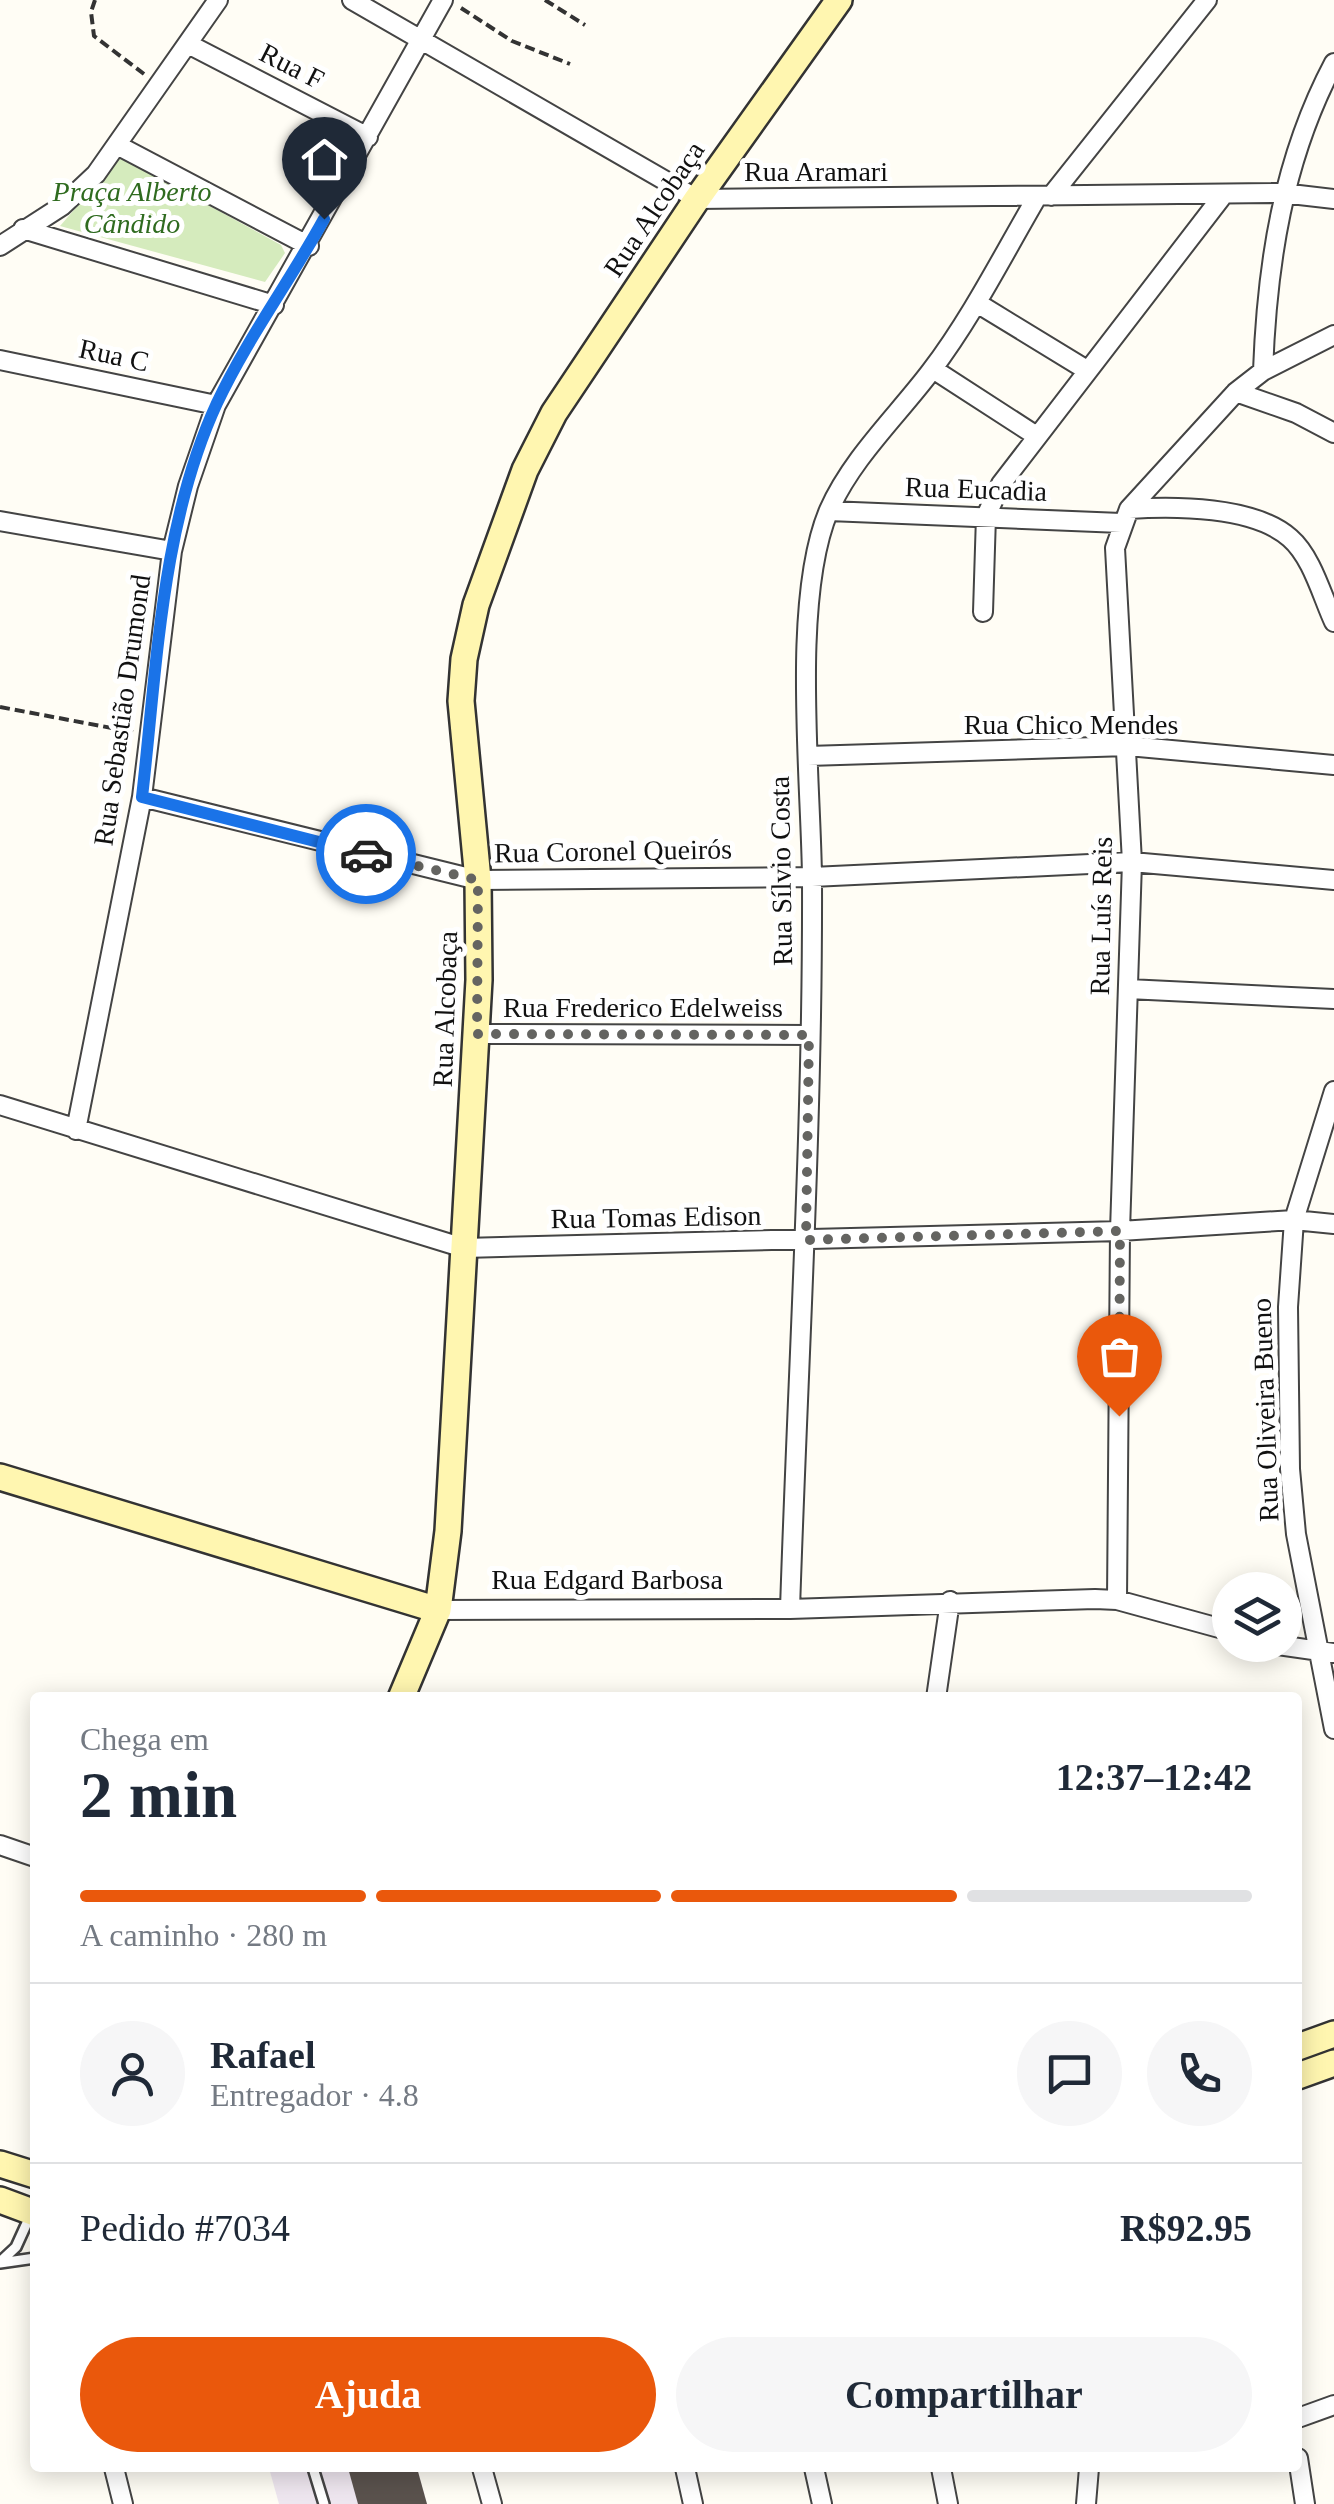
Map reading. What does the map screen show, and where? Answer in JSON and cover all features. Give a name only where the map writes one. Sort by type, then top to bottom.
[{"type":"main road","name":"Rua Alcobaça","points":[[404,1692],[438,1610],[448,1531],[477,1034],[478,880],[461,700],[464,660],[488,567],[525,470],[554,413],[696,199],[839,0]]},
{"type":"main road","name":"Rua Edgard Barbosa","points":[[0,1476],[438,1610]]},
{"type":"main road","points":[[1302,2046],[1334,2034]]},
{"type":"main road","points":[[1302,2075],[1334,2063]]},
{"type":"main road","points":[[0,2164],[30,2173]]},
{"type":"main road","points":[[0,2200],[30,2211]]},
{"type":"street","points":[[0,246],[78,191],[118,145],[218,0]]},
{"type":"street","points":[[352,0],[696,199]]},
{"type":"street","name":"Rua Sebastião Drumond","points":[[76,1130],[142,797],[172,551],[216,405],[446,0]]},
{"type":"street","name":"Rua Sílvio Costa","points":[[790,1609],[806,1240],[812,594],[829,512],[852,470],[933,368],[1044,196],[1207,0]]},
{"type":"street","name":"Rua F","points":[[190,45],[368,137]]},
{"type":"street","points":[[1264,370],[1282,193],[1300,136],[1333,66]]},
{"type":"street","points":[[118,145],[308,246]]},
{"type":"street","name":"Rua Aramari","points":[[696,199],[1282,193],[1334,199]]},
{"type":"street","points":[[984,612],[986,516],[1001,484],[1085,369],[1224,194]]},
{"type":"street","points":[[23,229],[274,304]]},
{"type":"street","points":[[976,303],[1085,369]]},
{"type":"street","points":[[1125,516],[1236,392],[1264,370],[1334,335]]},
{"type":"street","name":"Rua C","points":[[0,360],[216,405]]},
{"type":"street","points":[[933,368],[1035,436]]},
{"type":"street","points":[[1236,392],[1296,413],[1334,434]]},
{"type":"street","name":"Rua Eucadia","points":[[829,512],[1125,516],[1193,508],[1269,526],[1290,537],[1332,609]]},
{"type":"street","name":"Rua Luís Reis","points":[[1118,1600],[1120,1231],[1132,862],[1128,746],[1115,584],[1125,516]]},
{"type":"street","points":[[0,521],[172,551]]},
{"type":"street","name":"Rua Chico Mendes","points":[[808,756],[1128,746],[1334,766]]},
{"type":"street","name":"Rua Coronel Queirós","points":[[142,797],[478,880],[812,877],[1132,862],[1334,880]]},
{"type":"street","points":[[1128,988],[1334,999]]},
{"type":"street","name":"Rua Frederico Edelweiss","points":[[477,1034],[809,1035]]},
{"type":"street","name":"Rua Oliveira Bueno","points":[[1334,1091],[1294,1220],[1288,1306],[1290,1470],[1304,1586],[1326,1653],[1334,1729]]},
{"type":"street","name":"Rua Tomas Edison","points":[[0,1105],[464,1248],[1120,1231],[1294,1220],[1334,1224]]},
{"type":"street","name":"Rua Edgard Barbosa","points":[[438,1610],[790,1609],[950,1601],[1118,1600],[1212,1626]]},
{"type":"street","points":[[937,1692],[950,1601]]},
{"type":"street","points":[[0,1845],[30,1855]]},
{"type":"street","points":[[1302,2417],[1334,2405]]},
{"type":"street","points":[[115,2472],[122,2504]]},
{"type":"street","points":[[483,2472],[492,2504]]},
{"type":"street","points":[[686,2472],[694,2504]]},
{"type":"street","points":[[815,2472],[822,2504]]},
{"type":"street","points":[[942,2472],[948,2504]]},
{"type":"street","points":[[1086,2504],[1089,2472]]},
{"type":"street","points":[[1300,2472],[1305,2504]]},
{"type":"lane","points":[[0,2262],[16,2247],[30,2220]]},
{"type":"lane","points":[[0,2262],[30,2259]]},
{"type":"lane","points":[[314,2472],[324,2504]]},
{"type":"path","points":[[96,0],[91,12],[94,36],[157,87]]},
{"type":"path","points":[[446,0],[512,41],[570,64]]},
{"type":"path","points":[[545,0],[585,26]]},
{"type":"path","points":[[0,707],[149,735]]},
{"type":"shaded area","points":[[270,2472],[418,2472],[427,2504],[279,2504]]},
{"type":"green space","name":"Praça Alberto Cândido","points":[[120,157],[281,245],[285,253],[265,282],[60,226]]},
{"type":"building","points":[[349,2472],[418,2472],[427,2504],[358,2504]]},
{"type":"way so far","points":[[366,854],[478,880],[477,1034],[809,1035],[806,1240],[1120,1231],[1119,1416]]},
{"type":"route","points":[[324,219],[216,405],[188,486],[172,551],[142,797],[366,854]]}]
